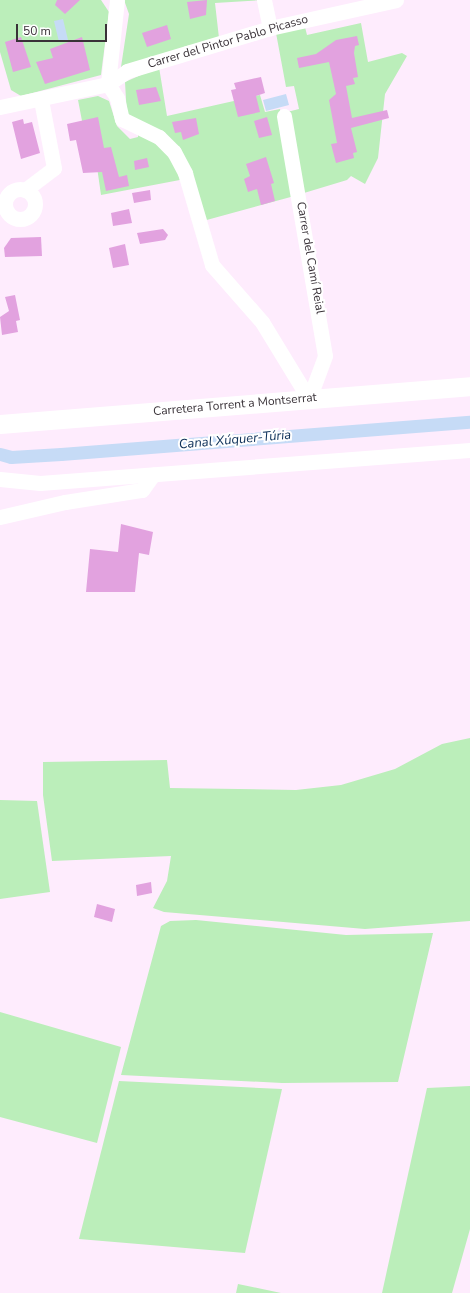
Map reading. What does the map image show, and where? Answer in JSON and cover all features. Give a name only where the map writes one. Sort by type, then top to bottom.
[{"type":"main road","name":"Carretera Torrent a Montserrat","points":[[0,424],[470,386]]},
{"type":"street","points":[[118,0],[108,84],[117,98],[122,119],[159,137],[174,152],[185,174],[214,268],[262,322],[309,399]]},
{"type":"street","points":[[264,0],[270,28]]},
{"type":"street","name":"Carrer del Pintor Pablo Picasso","points":[[1,102],[41,100],[108,84],[127,71],[270,28],[396,0]]},
{"type":"street","points":[[25,190],[54,168],[41,100]]},
{"type":"street","name":"Carrer del Camí Reial","points":[[284,116],[325,356],[309,399]]},
{"type":"street","points":[[0,479],[40,483],[470,450]]},
{"type":"street","points":[[0,517],[65,502],[142,490],[153,475]]},
{"type":"green space","points":[[0,0],[101,0],[109,12],[101,75],[21,96],[11,90],[0,52]]},
{"type":"green space","points":[[124,0],[262,0],[215,3],[219,38],[121,67],[129,14]]},
{"type":"green space","points":[[361,23],[368,62],[402,53],[407,56],[385,94],[378,158],[365,184],[351,176],[347,180],[304,193],[287,112],[299,109],[294,86],[286,87],[276,33],[305,27],[307,35]]},
{"type":"green space","points":[[159,67],[167,116],[260,95],[265,112],[280,109],[298,195],[203,221],[192,177],[127,117],[125,82]]},
{"type":"green space","points":[[98,96],[109,101],[117,126],[130,139],[138,137],[138,133],[162,142],[185,179],[101,195],[94,146],[87,147],[78,100]]},
{"type":"green space","points":[[470,738],[470,921],[365,929],[164,912],[153,908],[167,881],[171,856],[52,861],[43,795],[43,762],[167,760],[170,788],[296,790],[341,785],[395,769],[442,744]]},
{"type":"green space","points":[[0,800],[37,801],[50,892],[0,899]]},
{"type":"green space","points":[[196,920],[346,935],[433,933],[398,1082],[282,1083],[121,1075],[161,926],[170,921]]},
{"type":"green space","points":[[0,1012],[121,1047],[97,1143],[0,1117]]},
{"type":"green space","points":[[119,1081],[282,1089],[245,1253],[79,1239]]},
{"type":"green space","points":[[470,1086],[470,1229],[452,1293],[382,1293],[427,1088]]},
{"type":"green space","points":[[238,1284],[281,1293],[236,1293]]},
{"type":"water","points":[[63,19],[68,40],[59,42],[54,21]]},
{"type":"water","points":[[286,94],[289,105],[266,111],[263,100]]},
{"type":"building","points":[[57,0],[80,0],[65,14],[55,5]]},
{"type":"building","points":[[207,0],[206,15],[190,19],[187,2]]},
{"type":"building","points":[[167,25],[171,39],[147,47],[142,33]]},
{"type":"building","points":[[357,36],[359,45],[355,46],[354,53],[358,77],[353,78],[355,84],[346,86],[352,118],[387,110],[389,118],[351,128],[357,152],[353,153],[354,158],[336,163],[331,144],[337,143],[329,100],[336,94],[329,62],[299,68],[297,58],[316,54],[336,40]]},
{"type":"building","points":[[21,37],[31,67],[13,72],[5,42]]},
{"type":"building","points":[[82,37],[90,70],[45,84],[36,62],[53,58],[50,49]]},
{"type":"building","points":[[261,77],[265,93],[256,96],[260,112],[238,117],[231,90],[236,89],[234,83]]},
{"type":"building","points":[[156,87],[161,101],[139,105],[136,90]]},
{"type":"building","points":[[98,117],[104,148],[111,147],[119,177],[127,175],[129,186],[106,191],[102,172],[83,173],[76,140],[70,141],[67,124]]},
{"type":"building","points":[[267,117],[272,135],[259,138],[254,121]]},
{"type":"building","points":[[196,118],[199,134],[183,140],[181,132],[175,133],[172,122]]},
{"type":"building","points":[[23,119],[24,124],[32,122],[40,153],[21,159],[12,122]]},
{"type":"building","points":[[266,157],[274,183],[271,184],[275,201],[261,205],[257,189],[248,192],[244,179],[250,176],[246,164]]},
{"type":"building","points":[[147,158],[149,167],[135,170],[134,161]]},
{"type":"building","points":[[150,190],[151,200],[134,203],[132,193]]},
{"type":"building","points":[[129,209],[132,223],[113,226],[111,213]]},
{"type":"building","points":[[163,229],[168,235],[165,240],[140,244],[137,233]]},
{"type":"building","points":[[41,237],[42,256],[5,257],[4,248],[11,238]]},
{"type":"building","points":[[125,244],[129,265],[113,268],[109,248]]},
{"type":"building","points":[[15,295],[20,320],[16,321],[18,332],[2,335],[0,317],[9,311],[5,297]]},
{"type":"building","points":[[121,524],[153,532],[149,555],[139,553],[135,592],[86,592],[90,549],[118,552]]},
{"type":"building","points":[[151,882],[152,893],[137,896],[136,885]]},
{"type":"building","points":[[97,904],[115,909],[112,922],[94,917]]},
{"type":"waterway","name":"Canal Xúquer-Túria","points":[[0,454],[11,457],[61,454],[470,422]]}]
